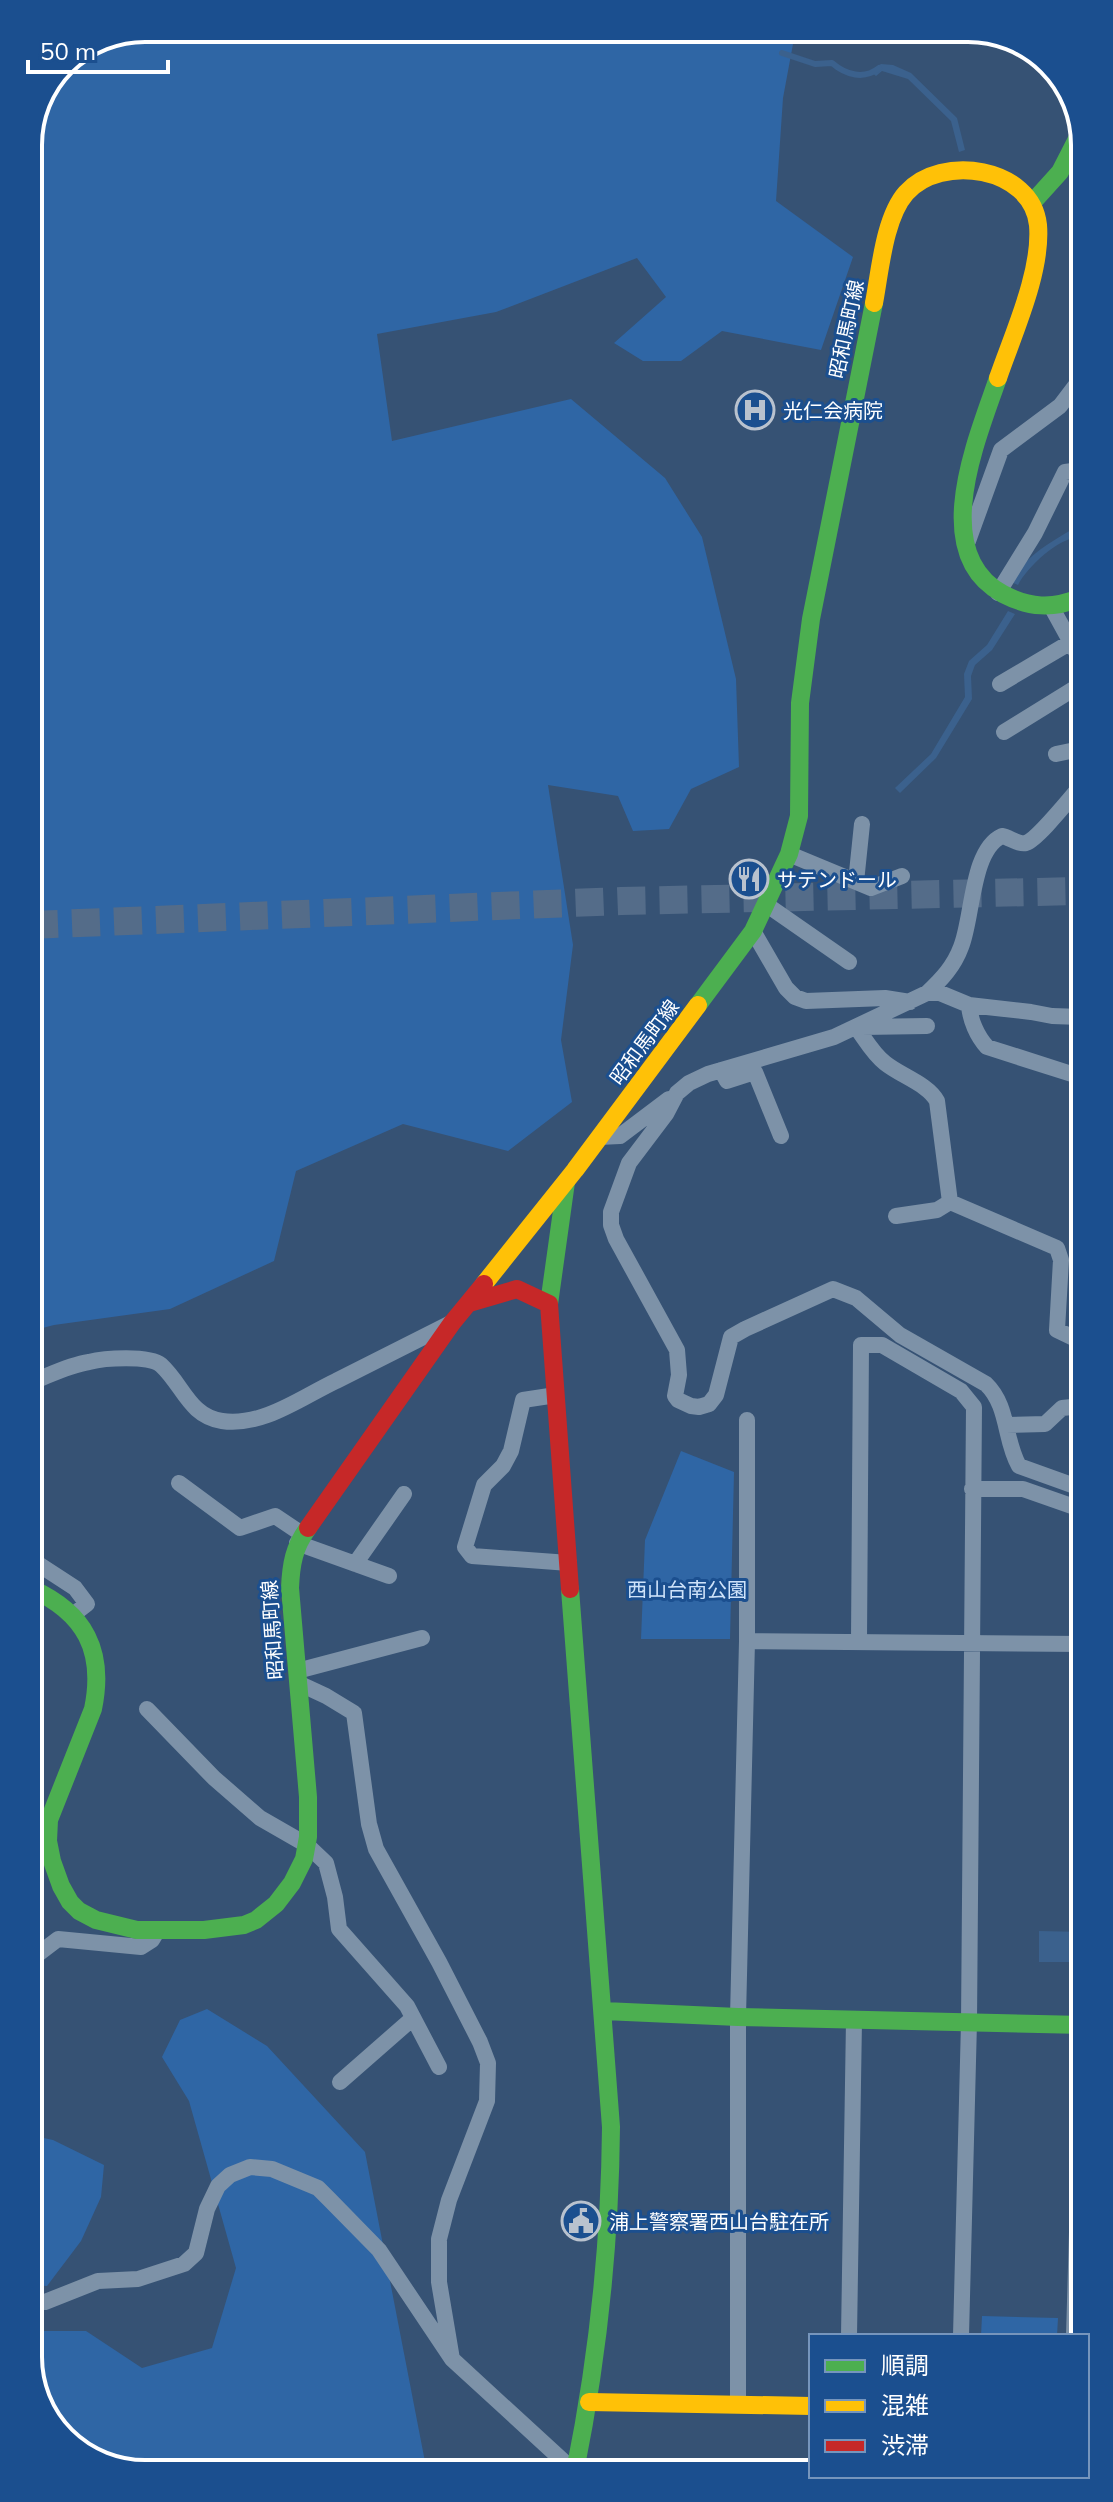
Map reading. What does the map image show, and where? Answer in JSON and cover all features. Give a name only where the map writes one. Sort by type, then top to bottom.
[{"type":"main road","points":[[1071,155],[1052,185],[1032,203],[1038,223],[1037,246],[1027,291],[968,468],[963,492],[966,547],[979,576],[998,593],[1034,606],[1052,608],[1071,601]]},
{"type":"main road","name":"昭和馬町線","points":[[74,1614],[94,1655],[98,1692],[50,1813],[47,1842],[65,1893],[78,1910],[98,1921],[121,1928],[229,1927],[260,1918],[272,1909],[295,1881],[307,1845],[308,1800],[290,1568],[300,1538],[452,1323],[567,1180],[753,931],[767,905],[789,854],[799,816],[800,703],[811,619],[888,232],[905,194],[932,174],[964,169],[996,177],[1017,189],[1032,203]]},
{"type":"main road","points":[[567,1180],[549,1304],[611,2127],[607,2254],[589,2402],[576,2460]]},
{"type":"main road","points":[[469,1303],[517,1289],[549,1304]]},
{"type":"main road","points":[[42,1594],[74,1614]]},
{"type":"main road","points":[[604,2011],[1071,2025]]},
{"type":"main road","points":[[589,2402],[809,2406]]},
{"type":"street","points":[[966,547],[1001,450],[1060,406],[1071,392]]},
{"type":"street","points":[[998,593],[1035,533],[1065,472],[1071,471]]},
{"type":"street","points":[[1000,684],[1071,642],[1052,608]]},
{"type":"street","points":[[1004,732],[1071,691]]},
{"type":"street","points":[[1056,754],[1071,751]]},
{"type":"street","points":[[599,1137],[620,1136],[689,1083],[721,1070],[834,1037],[927,993],[953,964],[963,944],[980,867],[991,843],[1002,836],[1027,843],[1071,797]]},
{"type":"street","points":[[856,882],[862,824]]},
{"type":"street","points":[[789,854],[871,888],[902,876]]},
{"type":"street","points":[[767,905],[849,962]]},
{"type":"street","points":[[753,931],[786,988],[795,997],[806,1001],[885,998],[910,1002]]},
{"type":"street","points":[[927,993],[940,993],[969,1005],[1071,1017]]},
{"type":"street","points":[[969,1005],[970,1015],[987,1047],[1071,1074]]},
{"type":"street","points":[[856,1027],[927,1026]]},
{"type":"street","points":[[856,1027],[881,1060],[902,1076],[927,1088],[937,1101],[950,1202]]},
{"type":"street","points":[[721,1070],[727,1081],[755,1072],[781,1136]]},
{"type":"street","points":[[677,1093],[666,1114],[629,1163],[611,1212],[611,1225],[677,1350],[679,1375],[675,1396],[678,1400],[699,1407],[709,1404],[716,1395],[731,1337],[833,1289],[856,1298],[900,1335],[986,1384],[996,1394],[1012,1454],[1019,1466],[1071,1485]]},
{"type":"street","points":[[896,1216],[937,1210],[950,1202]]},
{"type":"street","points":[[950,1202],[1057,1248],[1061,1260],[1057,1330],[1071,1337]]},
{"type":"street","points":[[42,1378],[90,1361],[147,1360],[160,1364],[202,1415],[235,1422],[270,1414],[301,1401],[452,1323]]},
{"type":"street","points":[[859,1641],[861,1345],[882,1345],[953,1386],[974,1407],[969,2022],[961,2334]]},
{"type":"street","points":[[556,1395],[523,1400],[511,1451],[503,1466],[484,1485],[465,1547],[472,1556],[569,1563]]},
{"type":"street","points":[[1006,1425],[1045,1424],[1062,1408],[1071,1407]]},
{"type":"street","points":[[738,2405],[738,2017],[747,1641],[747,1420]]},
{"type":"street","points":[[179,1483],[240,1528],[275,1516],[300,1538],[389,1576]]},
{"type":"street","points":[[972,1489],[1023,1489],[1071,1506]]},
{"type":"street","points":[[355,1564],[404,1494]]},
{"type":"street","points":[[42,1567],[75,1588],[87,1604],[74,1614]]},
{"type":"street","points":[[297,1677],[422,1638]]},
{"type":"street","points":[[747,1641],[1071,1644]]},
{"type":"street","points":[[297,1677],[354,1713],[369,1824],[376,1849],[453,1988],[488,2063],[487,2101],[449,2200],[439,2239],[439,2282],[452,2359]]},
{"type":"street","points":[[147,1709],[214,1778],[260,1818],[307,1845],[326,1863],[339,1929],[407,2006],[439,2067]]},
{"type":"street","points":[[42,1951],[58,1939],[141,1947],[152,1940],[158,1930]]},
{"type":"street","points":[[340,2082],[413,2018]]},
{"type":"street","points":[[849,2334],[854,2020]]},
{"type":"street","points":[[42,2302],[98,2281],[138,2279],[184,2264],[196,2253],[207,2209],[218,2186],[230,2175],[250,2167],[272,2169],[318,2188],[379,2250],[452,2359],[562,2460]]},
{"type":"green space","points":[[794,42],[783,98],[776,201],[853,257],[821,350],[722,331],[681,361],[643,361],[614,343],[666,297],[637,258],[496,312],[377,334],[392,441],[571,399],[665,478],[702,537],[736,679],[739,767],[691,789],[669,829],[633,831],[618,796],[548,785],[573,945],[561,1040],[572,1102],[508,1151],[403,1124],[296,1171],[274,1261],[170,1309],[42,1328],[42,138],[53,99],[63,82],[93,56],[131,43]]},
{"type":"green space","name":"西山台南公園","points":[[681,1451],[734,1472],[730,1639],[641,1639],[645,1540]]},
{"type":"green space","points":[[207,2009],[267,2046],[365,2152],[425,2460],[138,2460],[112,2455],[82,2439],[63,2420],[53,2403],[44,2377],[42,2331],[86,2331],[142,2368],[212,2348],[236,2268],[189,2101],[162,2057],[180,2020]]},
{"type":"green space","points":[[42,2138],[104,2165],[101,2197],[81,2241],[47,2286],[42,2286]]},
{"type":"green space","points":[[982,2316],[1058,2318],[1057,2334],[981,2334]]},
{"type":"shaded area","points":[[881,64],[893,65],[911,73],[957,118],[965,150],[959,152],[951,121],[908,79],[882,71],[876,76],[870,71]]},
{"type":"shaded area","points":[[1071,530],[1071,538],[1044,554],[1018,585],[1011,582],[1030,558]]},
{"type":"shaded area","points":[[1008,611],[1015,614],[992,650],[975,665],[971,676],[972,699],[936,758],[900,793],[895,788],[931,754],[965,697],[964,674],[969,661],[987,645]]},
{"type":"shaded area","points":[[1039,1931],[1071,1932],[1071,1962],[1039,1962]]},
{"type":"waterway","points":[[782,53],[815,64],[832,63],[843,71],[861,75],[879,68]]},
{"type":"tunnel","points":[[42,925],[621,901],[1071,891]]},
{"type":"traffic: fast","points":[[1032,203],[1060,172],[1071,151]]},
{"type":"traffic: fast","points":[[698,1005],[753,931],[789,854],[799,816],[800,703],[811,619],[874,303]]},
{"type":"traffic: fast","points":[[998,378],[964,493],[963,523],[967,551],[980,575],[1013,599],[1041,605],[1071,601]]},
{"type":"traffic: fast","points":[[549,1304],[566,1182]]},
{"type":"traffic: fast","points":[[42,1595],[78,1622],[87,1636],[96,1669],[93,1709],[49,1820],[48,1841],[52,1861],[70,1902],[96,1920],[137,1930],[204,1930],[244,1925],[256,1920],[276,1904],[292,1883],[304,1859],[308,1837],[308,1797],[290,1588],[294,1556],[308,1528]]},
{"type":"traffic: fast","points":[[570,1589],[611,2127],[601,2300],[577,2460]]},
{"type":"traffic: fast","points":[[604,2011],[1071,2025]]},
{"type":"traffic: slow","points":[[874,303],[888,231],[906,193],[921,181],[941,173],[962,170],[983,172],[1003,179],[1020,190],[1032,205],[1038,225],[1038,243],[1025,303],[998,378]]},
{"type":"traffic: slow","points":[[484,1284],[575,1170],[698,1005]]},
{"type":"traffic: slow","points":[[589,2402],[809,2406]]},
{"type":"traffic: jam","points":[[308,1528],[452,1323],[484,1284]]},
{"type":"traffic: jam","points":[[469,1303],[517,1289],[549,1304],[570,1589]]},
{"type":"place","name":"光仁会病院","points":[[755,410]]},
{"type":"place","name":"サテンドール","points":[[749,879]]},
{"type":"place","name":"浦上警察署西山台駐在所","points":[[581,2221]]}]
